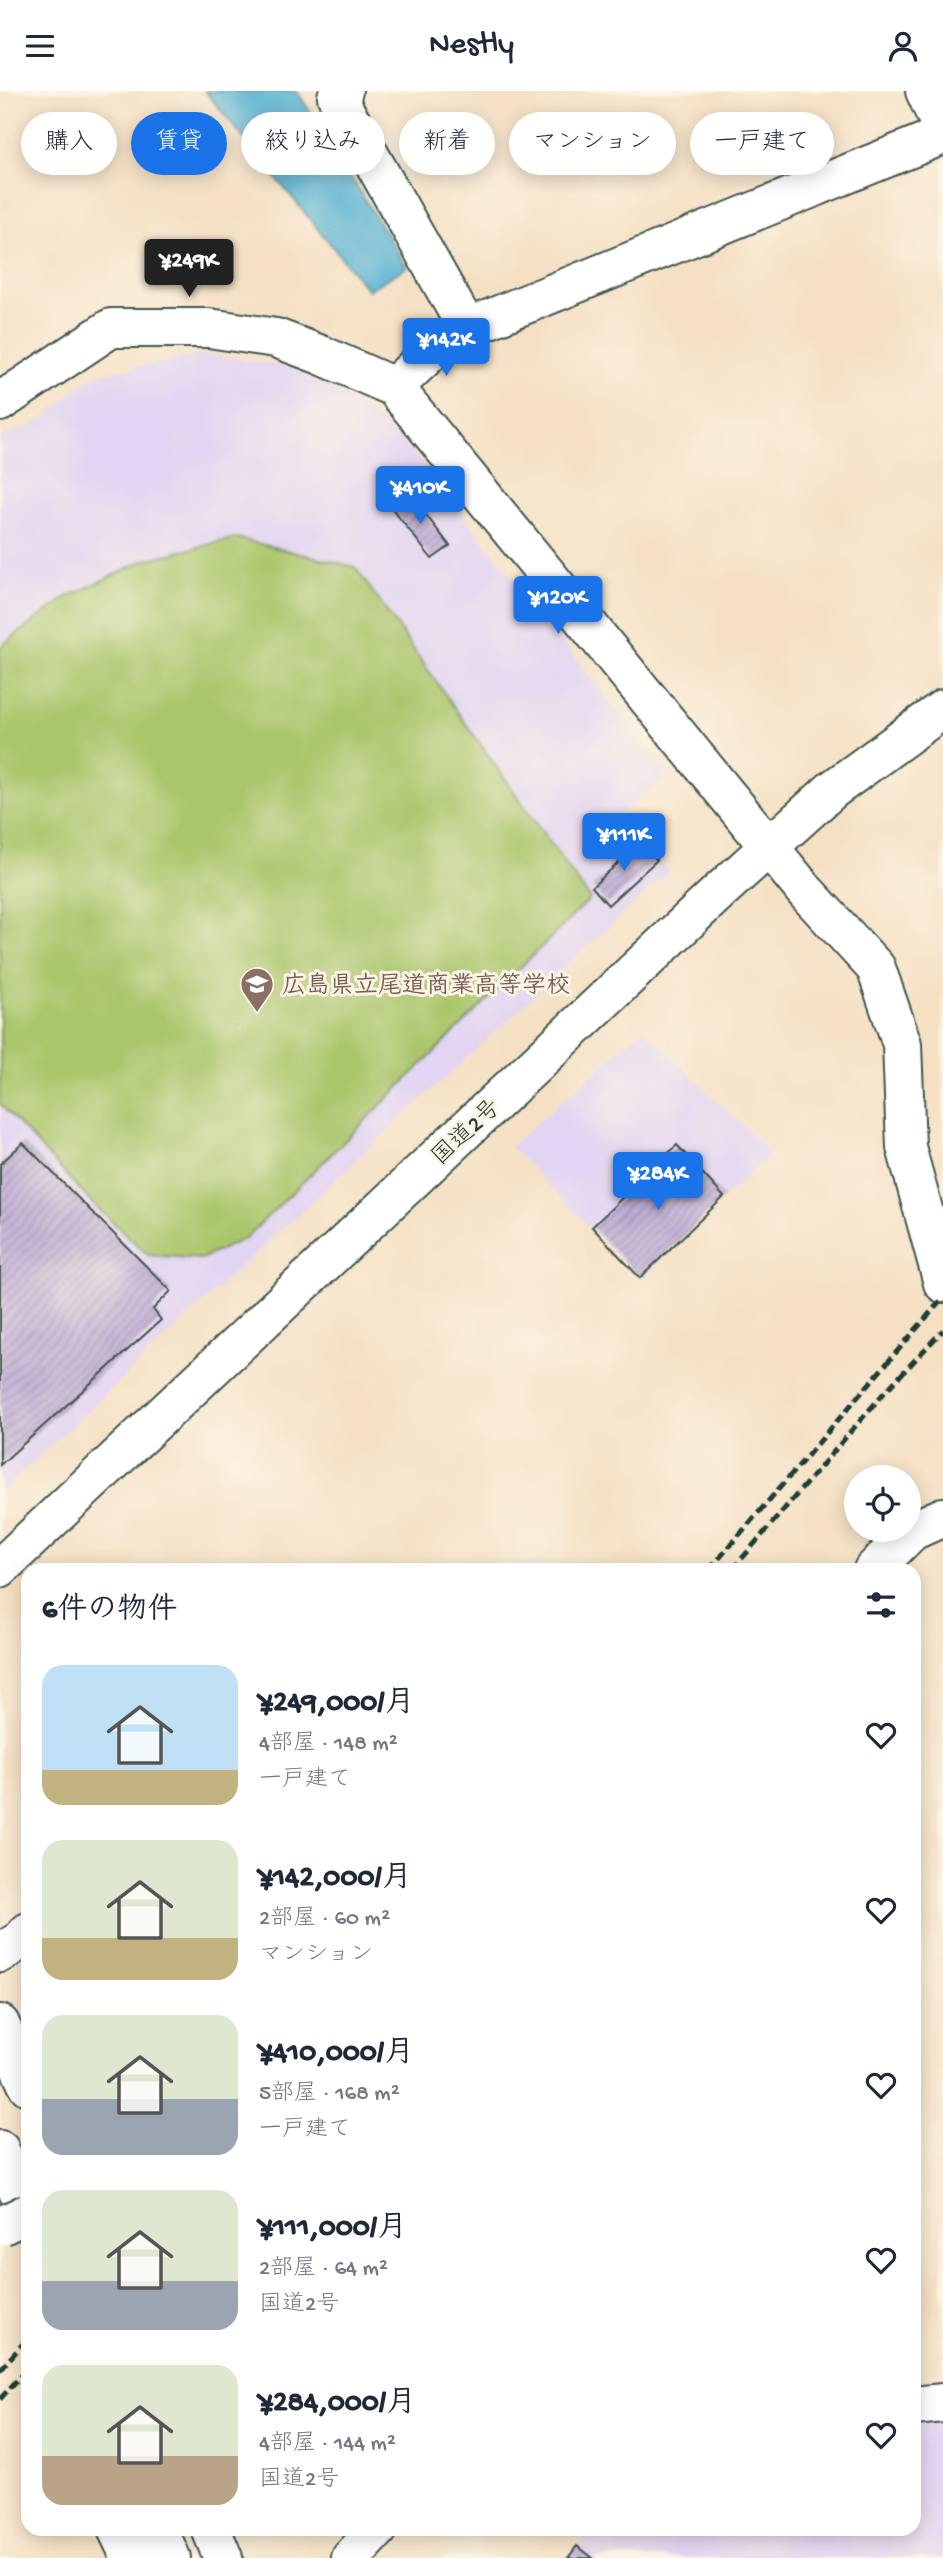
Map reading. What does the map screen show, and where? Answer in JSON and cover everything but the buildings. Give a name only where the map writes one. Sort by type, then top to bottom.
[{"type":"main road","points":[[344,91],[337,97],[467,328]]},
{"type":"main road","points":[[925,91],[943,130]]},
{"type":"main road","points":[[394,387],[437,346],[467,328],[943,135]]},
{"type":"main road","points":[[0,402],[111,328],[209,328],[276,338],[394,387],[805,891],[876,968],[902,1044],[906,1147],[943,1283]]},
{"type":"main road","name":"国道2号","points":[[0,1569],[769,846],[832,790],[943,709]]},
{"type":"main road","points":[[880,1563],[912,1531],[943,1517]]},
{"type":"main road","points":[[0,1953],[21,1937]]},
{"type":"main road","points":[[0,2024],[21,2070]]},
{"type":"main road","points":[[0,2150],[21,2197]]},
{"type":"main road","points":[[0,2225],[21,2216]]},
{"type":"main road","points":[[921,2405],[943,2403]]},
{"type":"main road","points":[[120,2536],[131,2558]]},
{"type":"main road","points":[[161,2536],[171,2558]]},
{"type":"main road","points":[[214,2536],[223,2558]]},
{"type":"main road","points":[[351,2558],[371,2536]]},
{"type":"shaded area","name":"広島県立尾道商業高等学校","points":[[206,354],[305,369],[371,414],[411,448],[668,776],[619,815],[670,871],[0,1493],[0,438],[38,423],[97,374]]},
{"type":"shaded area","points":[[643,1029],[771,1153],[640,1278],[510,1147]]},
{"type":"shaded area","points":[[943,2414],[943,2558],[568,2558],[586,2536],[921,2536],[921,2416]]},
{"type":"green space","name":"広島県立尾道商業高等学校","points":[[236,538],[355,567],[590,899],[246,1238],[201,1259],[148,1255],[92,1203],[0,1104],[0,647],[65,598],[145,560]]},
{"type":"water","points":[[205,91],[297,91],[310,112],[241,112],[241,135],[227,118],[227,112],[222,112]]},
{"type":"water","points":[[274,175],[350,175],[407,267],[368,290]]},
{"type":"railway","points":[[715,1563],[943,1298]]},
{"type":"railway","points":[[738,1563],[883,1394],[943,1330]]},
{"type":"railway","points":[[0,2370],[21,2346]]},
{"type":"railway","points":[[0,2399],[21,2376]]},
{"type":"place","name":"広島県立尾道商業高等学校","points":[[257,1014]]}]
